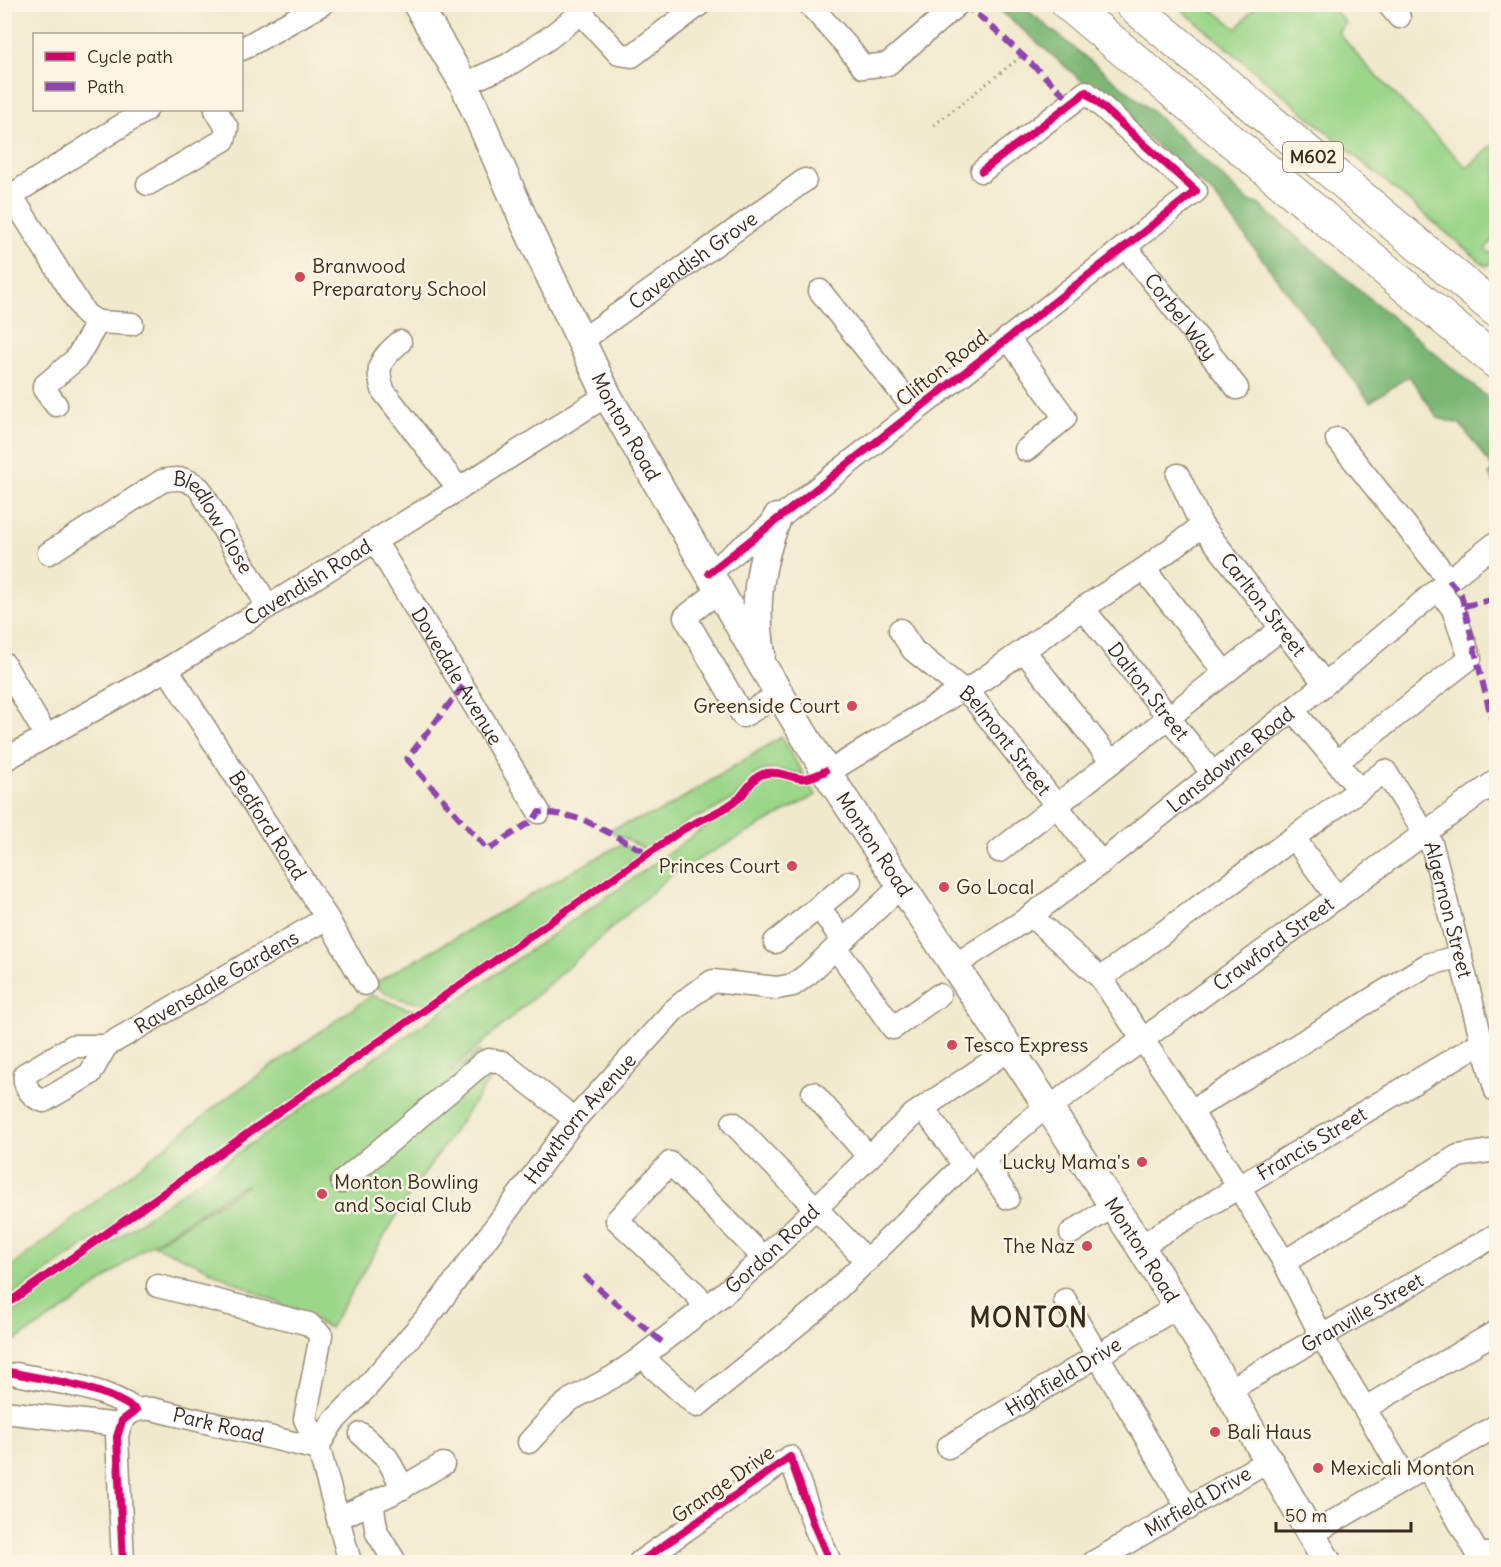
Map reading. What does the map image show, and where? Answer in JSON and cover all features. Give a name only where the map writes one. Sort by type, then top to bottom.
[{"type":"highway","name":"M602","points":[[1068,4],[1497,362]]},
{"type":"highway","name":"M602","points":[[1131,4],[1497,310]]},
{"type":"main road","name":"Monton Road","points":[[417,4],[464,84],[526,225],[607,395],[762,665],[826,773],[1140,1246],[1228,1390],[1327,1563]]},
{"type":"main road","points":[[762,665],[757,628],[758,591],[764,553],[777,518]]},
{"type":"street","points":[[243,48],[322,4]]},
{"type":"street","points":[[464,84],[508,65],[549,38],[578,9],[619,54],[632,56],[700,4]]},
{"type":"street","points":[[809,4],[863,67],[888,64],[958,4]]},
{"type":"street","name":"Clifton Road","points":[[780,694],[743,716],[685,617],[714,582],[777,518],[1196,191],[1086,92],[982,171]]},
{"type":"street","points":[[132,324],[98,322],[86,315],[8,198],[144,111]]},
{"type":"street","points":[[148,184],[224,140],[227,128],[217,111]]},
{"type":"street","name":"Cavendish Grove","points":[[581,341],[806,180]]},
{"type":"street","name":"Corbel Way","points":[[1125,246],[1237,388]]},
{"type":"street","points":[[820,291],[915,410]]},
{"type":"street","points":[[56,405],[44,386],[76,359],[98,322]]},
{"type":"street","points":[[1008,338],[1065,418],[1026,450]]},
{"type":"street","points":[[400,342],[384,356],[379,367],[379,380],[384,392],[459,489]]},
{"type":"street","name":"Cavendish Road","points":[[4,759],[167,669],[607,395]]},
{"type":"street","points":[[1337,439],[1444,585],[1470,658],[1337,762]]},
{"type":"street","name":"Carlton Street","points":[[1178,475],[1202,526],[1325,684]]},
{"type":"street","name":"Bledlow Close","points":[[49,553],[65,534],[162,481],[174,478],[186,479],[200,489],[268,607]]},
{"type":"street","points":[[826,773],[1023,651],[1083,608],[1144,569],[1202,526]]},
{"type":"street","name":"Dovedale Avenue","points":[[375,541],[527,806]]},
{"type":"street","name":"Lansdowne Road","points":[[955,965],[1031,916],[1101,863],[1497,543]]},
{"type":"street","points":[[1144,569],[1225,673]]},
{"type":"street","name":"Dalton Street","points":[[1083,608],[1213,774]]},
{"type":"street","points":[[999,850],[1282,628]]},
{"type":"street","name":"Belmont Street","points":[[900,630],[913,650],[974,699],[1101,863]]},
{"type":"street","points":[[1023,651],[1112,762]]},
{"type":"street","points":[[4,664],[46,736]]},
{"type":"street","name":"Bedford Road","points":[[167,669],[327,918],[365,984]]},
{"type":"street","points":[[1101,978],[1359,789],[1293,710]]},
{"type":"street","name":"Algernon Street","points":[[1359,789],[1385,771],[1434,853],[1482,1042],[1497,1091]]},
{"type":"street","name":"Crawford Street","points":[[1008,1198],[983,1160],[1049,1106],[1497,781]]},
{"type":"street","points":[[1294,838],[1337,898]]},
{"type":"street","points":[[776,942],[850,882]]},
{"type":"street","name":"Hawthorn Avenue","points":[[318,1446],[333,1422],[366,1388],[436,1307],[575,1119],[674,1010],[713,981],[757,987],[786,987],[800,980],[902,885]]},
{"type":"street","points":[[819,907],[893,1028],[939,995]]},
{"type":"street","points":[[1031,916],[1101,978],[1191,1111],[1284,1262],[1322,1337],[1406,1478]]},
{"type":"street","name":"Ravensdale Gardens","points":[[106,1046],[327,918]]},
{"type":"street","points":[[1191,1111],[1426,965],[1461,956]]},
{"type":"street","name":"Francis Street","points":[[1140,1246],[1482,1042]]},
{"type":"street","name":"Gordon Road","points":[[529,1442],[570,1400],[613,1377],[644,1356],[764,1258],[923,1108],[1010,1049]]},
{"type":"street","points":[[342,1182],[489,1060],[502,1062],[575,1119]]},
{"type":"street","points":[[813,1093],[869,1157]]},
{"type":"street","points":[[644,1356],[654,1368],[697,1406],[820,1306],[964,1165],[923,1108]]},
{"type":"street","points":[[733,1123],[867,1261]]},
{"type":"street","points":[[1284,1262],[1458,1156],[1497,1150]]},
{"type":"street","points":[[705,1308],[697,1295],[617,1220],[670,1163],[764,1258]]},
{"type":"street","points":[[1071,1233],[1113,1206]]},
{"type":"street","name":"Granville Street","points":[[1228,1390],[1497,1235]]},
{"type":"street","points":[[158,1286],[309,1324],[321,1335],[305,1419],[318,1446],[350,1563]]},
{"type":"street","points":[[1065,1300],[1188,1509]]},
{"type":"street","name":"Highfield Drive","points":[[948,1447],[1177,1307]]},
{"type":"street","points":[[1365,1407],[1497,1332]]},
{"type":"street","name":"Park Road","points":[[16,1374],[106,1394],[122,1401],[127,1417],[152,1409],[310,1447],[318,1446]]},
{"type":"street","points":[[4,1412],[127,1417],[117,1437],[123,1563]]},
{"type":"street","points":[[1312,1534],[1497,1426]]},
{"type":"street","points":[[361,1434],[387,1458],[403,1488]]},
{"type":"street","name":"Grange Drive","points":[[640,1563],[790,1457],[830,1563]]},
{"type":"street","name":"Mirfield Drive","points":[[1095,1563],[1269,1460]]},
{"type":"street","points":[[338,1518],[403,1488],[443,1464]]},
{"type":"street","points":[[1427,1467],[1478,1554],[1497,1554]]},
{"type":"street","points":[[372,1503],[377,1533],[394,1560]]},
{"type":"path","points":[[934,124],[1023,55]]},
{"type":"green space","points":[[994,5],[1021,5],[1151,110],[1248,201],[1258,204],[1496,405],[1496,484],[1489,475],[1494,469],[1460,424],[1438,418],[1409,376],[1370,402],[1214,195]]},
{"type":"green space","points":[[1176,5],[1207,5],[1237,29],[1256,5],[1330,5],[1346,23],[1338,32],[1366,65],[1467,168],[1496,142],[1496,237],[1485,249],[1493,255],[1494,262],[1486,266]]},
{"type":"green space","points":[[781,737],[804,775],[774,769],[761,771],[753,776],[734,799],[689,820],[649,851],[608,830],[662,811]]},
{"type":"green space","points":[[766,780],[809,784],[816,795],[672,874],[450,1072],[457,1071],[479,1051],[499,1067],[406,1200],[330,1328],[153,1245],[248,1185],[240,1187],[145,1248],[69,1307],[5,1347],[5,1318],[658,861],[741,800],[754,786]]},
{"type":"green space","points":[[621,844],[643,854],[428,1004],[399,999],[373,984]]},
{"type":"green space","points":[[372,995],[411,1010],[422,1010],[5,1301],[5,1271],[225,1099]]},
{"type":"marked path","points":[[963,4],[988,23],[1072,102]]},
{"type":"marked path","points":[[1449,580],[1461,594],[1496,737]]},
{"type":"marked path","points":[[1464,606],[1496,599]]},
{"type":"marked path","points":[[463,686],[407,759],[488,850],[533,820],[539,812],[584,820],[650,854]]},
{"type":"marked path","points":[[584,1276],[662,1342]]},
{"type":"cycle path","points":[[709,573],[1196,191],[1086,92],[982,171]]},
{"type":"cycle path","points":[[4,1306],[682,830],[733,803],[762,774],[775,773],[806,778],[825,771]]},
{"type":"cycle path","points":[[4,1371],[106,1394],[136,1410],[122,1421],[117,1437],[123,1562]]},
{"type":"cycle path","points":[[640,1562],[790,1457],[830,1562]]},
{"type":"place","name":"Branwood Preparatory School","points":[[300,277]]},
{"type":"place","name":"Greenside Court","points":[[852,706]]},
{"type":"place","name":"Princes Court","points":[[792,866]]},
{"type":"place","name":"Go Local","points":[[944,887]]},
{"type":"place","name":"Tesco Express","points":[[952,1045]]},
{"type":"place","name":"Lucky Mama's","points":[[1142,1162]]},
{"type":"place","name":"Monton Bowling and Social Club","points":[[322,1194]]},
{"type":"place","name":"The Naz","points":[[1087,1246]]},
{"type":"place","name":"Bali Haus","points":[[1215,1432]]},
{"type":"place","name":"Mexicali Monton","points":[[1318,1468]]},
{"type":"district","name":"MONTON","points":[[1029,1318]]}]
